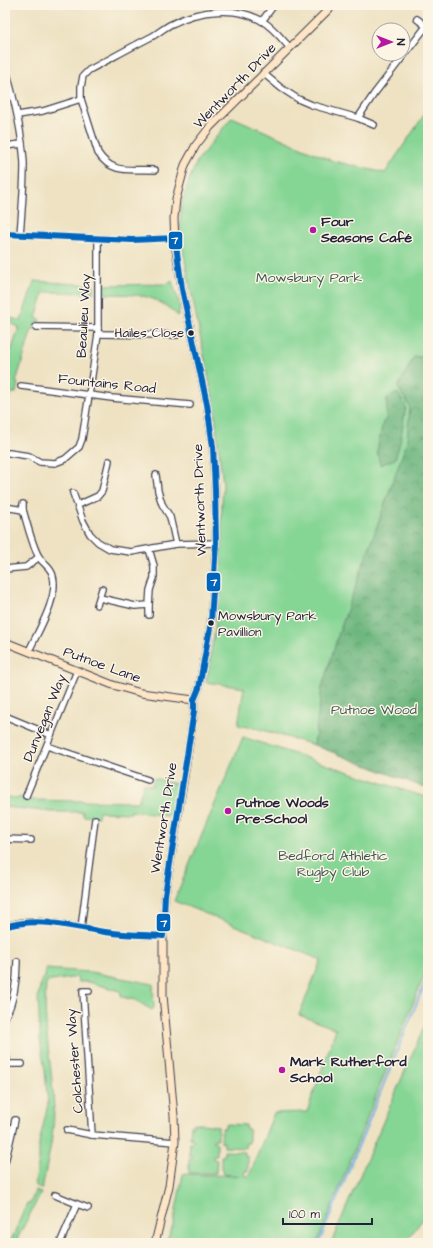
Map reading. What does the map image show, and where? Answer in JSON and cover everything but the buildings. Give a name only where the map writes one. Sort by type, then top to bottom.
[{"type":"street","points":[[262,21],[274,5]]},
{"type":"street","name":"Wentworth Drive","points":[[155,1243],[169,1186],[175,1142],[164,1018],[164,895],[184,777],[194,711],[194,700],[200,688],[211,622],[216,544],[216,489],[213,447],[207,404],[182,289],[175,238],[174,218],[176,199],[185,165],[196,145],[210,126],[333,5]]},
{"type":"street","points":[[156,170],[121,170],[112,167],[103,161],[98,153],[82,99],[81,87],[84,76],[89,70],[158,34],[173,23],[198,14],[223,12],[246,14],[262,21],[274,30],[290,48]]},
{"type":"street","points":[[358,118],[374,94],[427,25],[417,19]]},
{"type":"street","points":[[5,66],[18,116],[24,163],[20,234]]},
{"type":"street","points":[[263,73],[281,88],[298,99],[312,105],[358,118],[374,126]]},
{"type":"street","points":[[18,116],[43,111],[82,99]]},
{"type":"street","points":[[5,146],[22,144]]},
{"type":"street","points":[[5,234],[132,240],[175,238]]},
{"type":"street","name":"Beaulieu Way","points":[[9,453],[29,456],[40,462],[55,463],[65,459],[79,447],[82,439],[98,331],[98,238]]},
{"type":"street","points":[[36,327],[177,335]]},
{"type":"street","name":"Fountains Road","points":[[21,386],[112,398],[190,405]]},
{"type":"street","points":[[78,505],[98,496],[102,491],[109,461]]},
{"type":"street","points":[[156,475],[158,491],[162,504],[170,517],[176,544]]},
{"type":"street","points":[[73,493],[83,521],[90,534],[98,542],[110,549],[130,552],[176,544],[216,544]]},
{"type":"street","points":[[5,507],[23,507],[39,558],[47,565],[53,575],[55,585],[53,598],[29,651]]},
{"type":"street","points":[[149,549],[154,566],[154,578],[150,590],[149,615]]},
{"type":"street","points":[[5,569],[26,567],[39,558]]},
{"type":"street","points":[[97,605],[102,589]]},
{"type":"street","points":[[100,598],[135,606],[149,605]]},
{"type":"street","name":"Putnoe Lane","points":[[5,642],[113,685],[141,693],[194,700]]},
{"type":"street","name":"Dunvegan Way","points":[[26,796],[48,746],[51,734],[77,671]]},
{"type":"street","points":[[5,716],[51,734]]},
{"type":"street","points":[[48,746],[148,780]]},
{"type":"street","points":[[81,928],[95,819]]},
{"type":"street","points":[[5,839],[30,840]]},
{"type":"street","points":[[5,927],[26,921],[126,934],[163,936]]},
{"type":"street","points":[[5,1017],[8,1012],[16,975],[16,961]]},
{"type":"street","name":"Colchester Way","points":[[89,991],[83,991],[92,1135]]},
{"type":"street","points":[[5,1042],[7,1064],[22,1064]]},
{"type":"street","points":[[5,1162],[15,1120]]},
{"type":"street","name":"Colchester Way","points":[[67,1130],[92,1135],[175,1142]]},
{"type":"street","points":[[55,1194],[88,1208]]},
{"type":"street","points":[[60,1243],[77,1204]]},
{"type":"green space","name":"Mowsbury Park","points":[[428,109],[428,357],[414,357],[398,387],[410,407],[407,442],[338,636],[322,687],[314,745],[259,729],[238,725],[244,688],[206,682],[215,628],[223,484],[213,400],[180,236],[181,205],[197,161],[232,117],[333,161],[385,173]]},
{"type":"green space","points":[[34,281],[93,285],[93,293],[44,292],[36,318],[40,319],[39,322],[35,323],[35,329],[32,329],[16,382],[18,383],[16,393],[11,393],[5,411],[5,370],[19,327],[10,323],[12,318],[21,321]]},
{"type":"green space","points":[[172,281],[180,306],[178,316],[161,303],[144,296],[104,294],[104,285],[167,284]]},
{"type":"green space","name":"Putnoe Wood","points":[[414,357],[428,357],[428,789],[314,745],[322,687],[338,636],[407,442],[410,407],[398,387]]},
{"type":"green space","points":[[398,393],[406,407],[400,442],[395,459],[380,465],[377,451],[383,422],[386,419],[387,398]]},
{"type":"green space","name":"Bedford Athletic Rugby Club","points":[[243,737],[428,798],[428,966],[317,1243],[166,1243],[173,1225],[183,1174],[239,1176],[223,1174],[224,1170],[221,1170],[221,1156],[224,1156],[224,1151],[245,1152],[245,1157],[248,1157],[248,1171],[245,1171],[244,1176],[249,1176],[274,1113],[307,1112],[336,1029],[299,1015],[321,960],[174,901]]},
{"type":"green space","points":[[154,778],[179,785],[174,817],[131,811],[131,813],[99,812],[98,817],[83,816],[83,812],[53,812],[5,807],[5,796],[18,799],[19,797],[29,800],[138,802],[144,783],[152,786]]},
{"type":"green space","points":[[46,969],[90,972],[153,984],[154,1008],[152,1010],[135,1000],[122,997],[120,991],[88,982],[78,982],[77,977],[46,982],[45,1014],[53,1094],[54,1120],[52,1140],[42,1189],[38,1188],[35,1184],[39,1159],[39,1143],[48,1104],[40,1040],[38,996],[42,978],[45,977]]},
{"type":"green space","points":[[428,1017],[428,1212],[405,1243],[331,1243]]},
{"type":"green space","points":[[194,1123],[218,1126],[218,1139],[214,1139],[214,1142],[217,1143],[217,1156],[213,1156],[213,1159],[217,1160],[216,1173],[189,1173],[189,1159],[192,1159],[192,1156],[189,1155],[190,1142],[193,1142],[193,1139],[190,1138],[191,1125],[194,1125]]},
{"type":"green space","points":[[225,1124],[246,1125],[246,1129],[249,1129],[249,1143],[246,1143],[245,1148],[224,1147],[224,1142],[221,1142],[222,1128],[225,1128]]},
{"type":"green space","points":[[35,1191],[41,1193],[15,1243],[10,1243],[27,1203],[30,1204]]},
{"type":"waterway","points":[[319,1243],[428,975]]},
{"type":"transit line","name":"7","points":[[5,234],[132,240],[175,238],[182,289],[207,404],[213,447],[216,543],[211,622],[199,688],[194,700],[194,711],[165,895],[163,936],[112,933],[42,922],[30,922],[5,927]]},
{"type":"place","name":"Four Seasons Café","points":[[313,230]]},
{"type":"place","name":"Hailes Close","points":[[191,333]]},
{"type":"place","name":"Mowsbury Park Pavillion","points":[[211,623]]},
{"type":"place","name":"Putnoe Woods Pre-School","points":[[228,811]]},
{"type":"place","name":"Mark Rutherford School","points":[[282,1070]]}]
